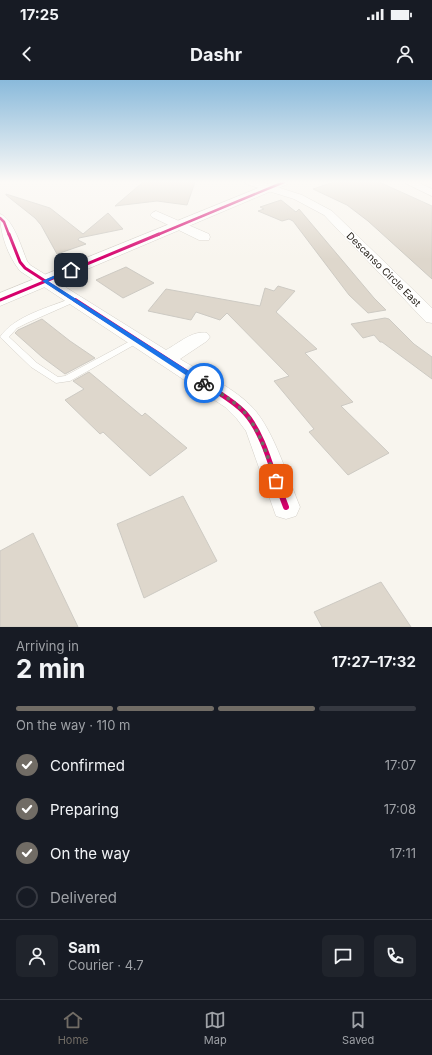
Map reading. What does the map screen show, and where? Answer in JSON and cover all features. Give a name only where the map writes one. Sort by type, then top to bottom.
[{"type":"street","points":[[0,300],[221,208]]},
{"type":"street","name":"Descanso Circle East","points":[[318,208],[328,213],[432,318]]},
{"type":"street","points":[[156,215],[204,237]]},
{"type":"street","points":[[0,218],[4,222],[20,262],[25,268],[233,402],[245,413],[256,428],[286,507]]},
{"type":"street","points":[[166,359],[201,336]]},
{"type":"lane","points":[[75,300],[14,326],[5,332],[4,337],[34,365],[56,380],[62,380],[137,341]]},
{"type":"building","points":[[22,208],[50,208],[83,234],[108,213],[123,229],[79,238],[78,240],[86,244],[57,254],[41,225]]},
{"type":"building","points":[[261,208],[290,208],[296,212],[299,209],[374,298],[386,310],[368,313],[349,295],[293,221],[289,219],[282,221],[258,211],[264,209]]},
{"type":"building","points":[[350,208],[432,208],[432,279],[368,221]]},
{"type":"building","points":[[126,267],[154,283],[123,298],[96,280]]},
{"type":"building","points":[[278,286],[295,291],[276,312],[317,349],[305,353],[353,402],[341,406],[389,453],[348,475],[309,432],[314,429],[274,381],[289,376],[227,313],[220,320],[196,312],[191,320],[148,311],[166,289],[260,306],[265,288],[274,291]]},
{"type":"building","points":[[385,318],[389,319],[414,344],[432,357],[432,379],[380,342],[374,335],[363,338],[351,324]]},
{"type":"building","points":[[42,319],[95,358],[65,374],[42,357],[15,333],[18,330]]},
{"type":"building","points":[[89,372],[142,416],[145,413],[187,448],[150,476],[103,432],[100,434],[65,400],[84,389],[73,381]]},
{"type":"building","points":[[183,496],[217,561],[144,598],[117,524]]},
{"type":"building","points":[[33,533],[78,627],[0,627],[0,551]]},
{"type":"building","points":[[381,582],[411,627],[322,627],[314,612]]},
{"type":"cycle path","points":[[0,300],[223,208]]},
{"type":"cycle path","points":[[0,218],[4,222],[20,262],[25,268],[233,402],[245,413],[256,428],[286,507]]},
{"type":"way so far","points":[[204,383],[233,402],[245,413],[256,428],[276,481]]},
{"type":"route","points":[[71,270],[44,281],[204,383]]}]
